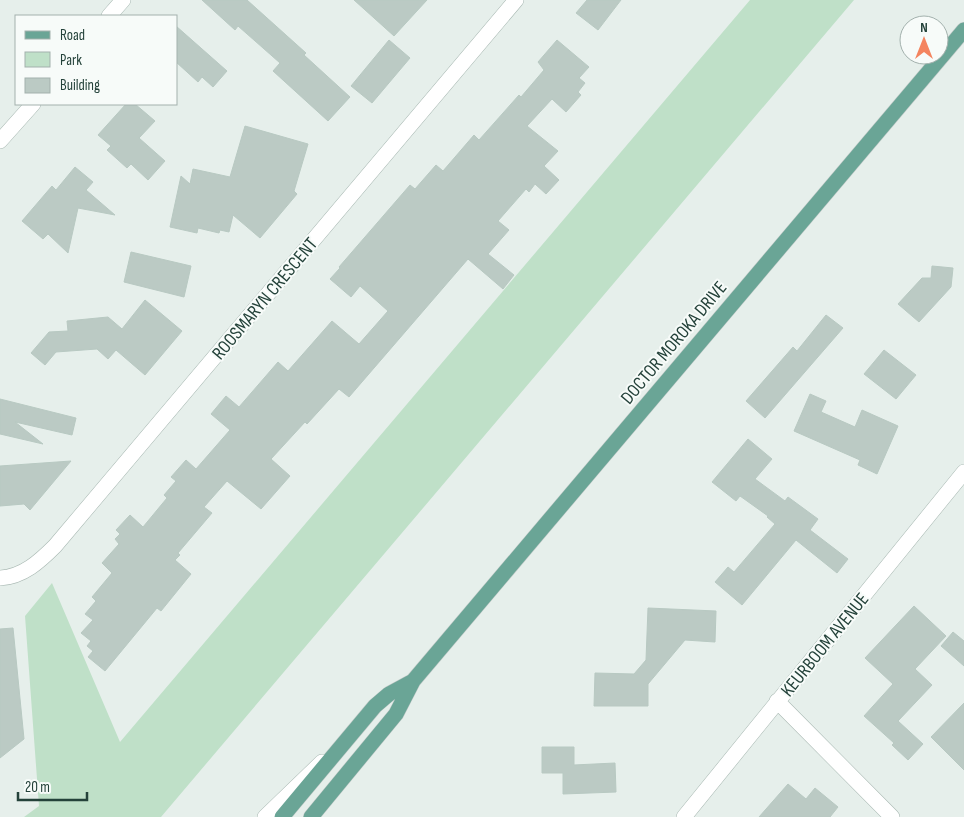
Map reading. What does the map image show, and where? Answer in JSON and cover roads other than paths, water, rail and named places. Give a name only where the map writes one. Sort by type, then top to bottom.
[{"type":"main road","name":"DOCTOR MOROKA DRIVE","points":[[311,817],[396,714],[413,681],[964,30]]},
{"type":"main road","name":"DOCTOR MOROKA DRIVE","points":[[282,817],[375,706],[389,694],[413,681]]},
{"type":"street","points":[[109,15],[123,0]]},
{"type":"street","name":"ROOSMARYN CRESCENT","points":[[0,578],[7,578],[35,565],[55,546],[516,0]]},
{"type":"street","points":[[0,141],[31,105]]},
{"type":"street","name":"KEURBOOM AVENUE","points":[[684,817],[964,472]]},
{"type":"street","points":[[777,701],[892,817]]},
{"type":"street","points":[[265,817],[314,768],[340,748]]}]
